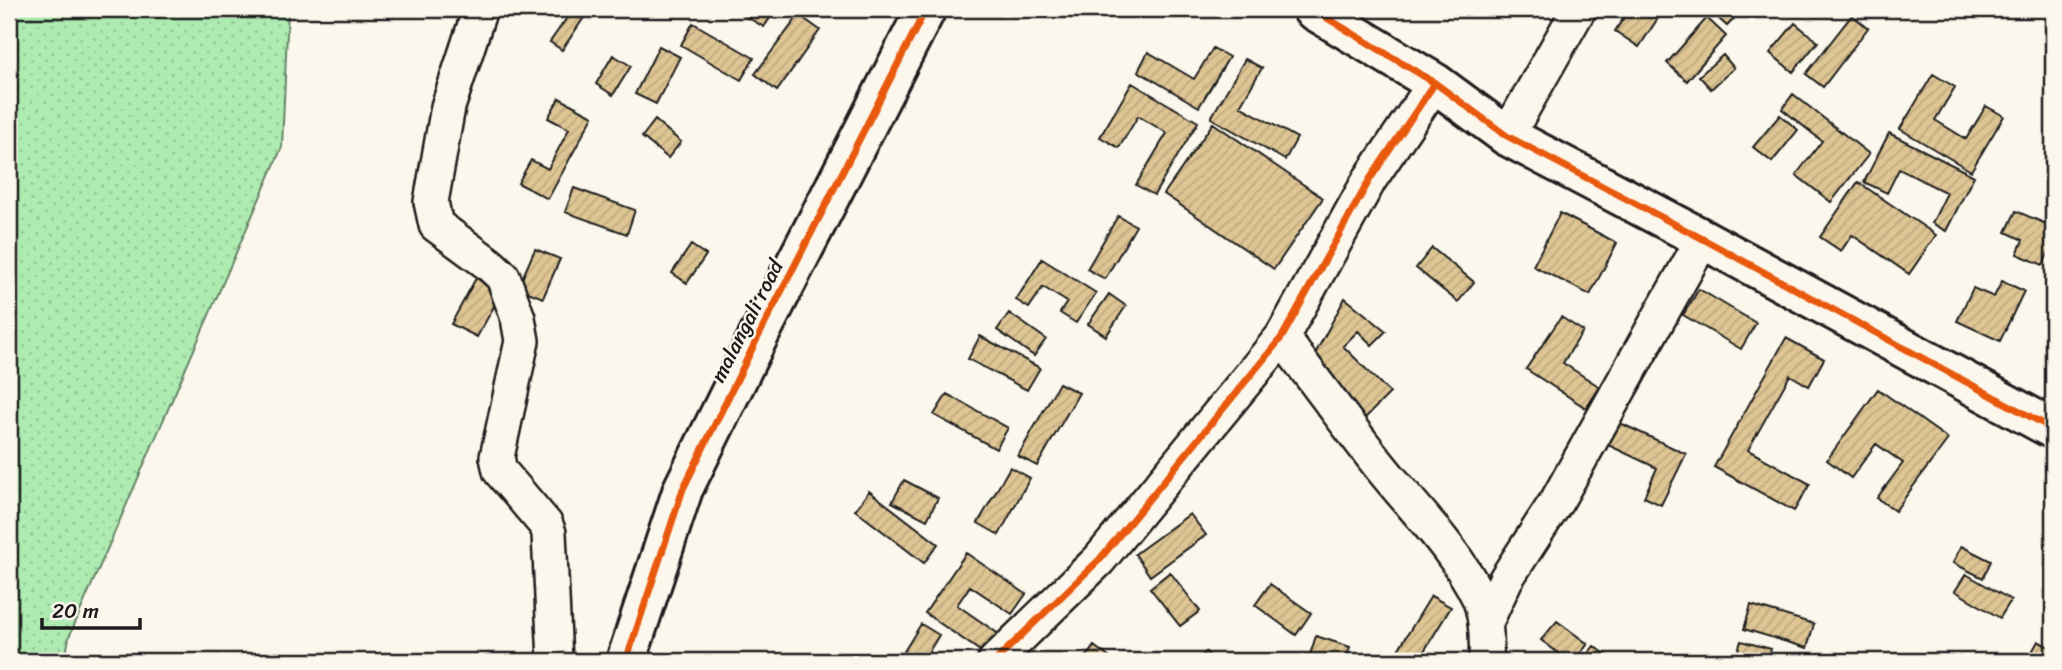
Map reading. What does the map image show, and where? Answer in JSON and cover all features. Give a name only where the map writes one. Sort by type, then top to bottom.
[{"type":"street","points":[[481,9],[449,107],[431,202],[436,225],[503,277],[522,331],[497,457],[500,471],[546,525],[549,533],[555,661]]},
{"type":"street","name":"malangali road","points":[[626,661],[684,489],[754,345],[926,9]]},
{"type":"street","points":[[1312,9],[1435,83],[1507,136],[2053,429]]},
{"type":"street","points":[[1507,136],[1579,9]]},
{"type":"street","points":[[995,661],[1099,559],[1282,337],[1370,178],[1435,83]]},
{"type":"street","points":[[1485,624],[1506,579],[1558,499],[1703,239]]},
{"type":"street","points":[[1282,337],[1380,467],[1425,519],[1458,564],[1480,600],[1488,638],[1486,661]]},
{"type":"green space","points":[[9,9],[288,9],[282,147],[69,637],[65,661],[9,661]]},
{"type":"building","points":[[573,9],[585,16],[562,50],[550,42]]},
{"type":"building","points":[[733,9],[776,9],[764,27]]},
{"type":"building","points":[[1630,9],[1664,9],[1639,47],[1615,31]]},
{"type":"building","points":[[1743,9],[1727,26],[1710,11]]},
{"type":"building","points":[[799,15],[820,30],[777,91],[755,74]]},
{"type":"building","points":[[1852,15],[1868,28],[1823,87],[1806,74]]},
{"type":"building","points":[[1707,18],[1726,36],[1687,81],[1667,63]]},
{"type":"building","points":[[693,23],[754,58],[741,80],[681,45]]},
{"type":"building","points":[[1795,23],[1818,42],[1793,72],[1770,53]]},
{"type":"building","points":[[659,46],[680,57],[656,104],[635,94]]},
{"type":"building","points":[[1213,48],[1229,57],[1199,107],[1138,71],[1148,52],[1194,79]]},
{"type":"building","points":[[613,55],[631,66],[613,95],[596,84]]},
{"type":"building","points":[[1723,55],[1734,68],[1711,89],[1699,76]]},
{"type":"building","points":[[1245,59],[1262,68],[1240,106],[1297,138],[1285,160],[1211,118]]},
{"type":"building","points":[[1933,74],[1955,87],[1935,120],[1966,139],[1986,106],[2004,116],[1971,171],[1900,129]]},
{"type":"building","points":[[1132,83],[1198,122],[1154,195],[1136,185],[1167,133],[1138,116],[1119,148],[1100,137]]},
{"type":"building","points":[[1793,94],[1869,154],[1831,202],[1796,175],[1822,141],[1782,109]]},
{"type":"building","points":[[559,98],[593,116],[548,199],[518,183],[531,160],[548,169],[569,129],[548,118]]},
{"type":"building","points":[[1780,115],[1798,130],[1772,162],[1753,147]]},
{"type":"building","points":[[655,120],[681,142],[668,158],[642,137]]},
{"type":"building","points":[[1213,123],[1323,198],[1274,269],[1164,194]]},
{"type":"building","points":[[1889,133],[1974,176],[1946,231],[1932,223],[1947,193],[1899,169],[1887,193],[1864,182]]},
{"type":"building","points":[[1858,182],[1936,235],[1909,274],[1852,235],[1841,251],[1820,237]]},
{"type":"building","points":[[574,188],[635,210],[627,234],[565,212]]},
{"type":"building","points":[[2016,211],[2053,227],[2053,243],[2043,265],[2017,254],[2023,240],[2006,232]]},
{"type":"building","points":[[1560,213],[1617,243],[1590,295],[1533,266]]},
{"type":"building","points":[[1118,216],[1136,226],[1105,279],[1087,269]]},
{"type":"building","points":[[691,245],[706,255],[687,283],[672,273]]},
{"type":"building","points":[[1432,248],[1474,282],[1458,302],[1416,268]]},
{"type":"building","points":[[535,249],[560,259],[543,298],[518,288]]},
{"type":"building","points":[[1042,259],[1096,293],[1076,323],[1060,313],[1067,302],[1043,287],[1029,308],[1016,300]]},
{"type":"building","points":[[476,278],[502,292],[477,337],[451,324]]},
{"type":"building","points":[[2002,281],[2024,291],[2000,341],[1957,321],[1973,288],[1994,297]]},
{"type":"building","points":[[1699,289],[1756,323],[1741,349],[1683,315]]},
{"type":"building","points":[[1109,294],[1126,306],[1106,336],[1088,324]]},
{"type":"building","points":[[1345,298],[1386,331],[1372,345],[1358,331],[1343,346],[1390,393],[1365,418],[1309,365]]},
{"type":"building","points":[[1009,313],[1046,339],[1034,356],[997,330]]},
{"type":"building","points":[[1561,317],[1583,331],[1563,363],[1600,387],[1586,408],[1526,369]]},
{"type":"building","points":[[980,336],[1040,368],[1027,390],[968,359]]},
{"type":"building","points":[[1786,338],[1824,359],[1809,386],[1790,375],[1748,450],[1810,484],[1794,511],[1714,467]]},
{"type":"building","points":[[1059,383],[1079,393],[1037,466],[1018,456]]},
{"type":"building","points":[[1878,389],[1948,439],[1895,511],[1877,498],[1903,463],[1876,444],[1851,478],[1827,460]]},
{"type":"building","points":[[947,394],[1008,428],[996,449],[934,415]]},
{"type":"building","points":[[1618,422],[1686,454],[1661,505],[1644,497],[1657,468],[1608,445]]},
{"type":"building","points":[[1010,467],[1030,478],[999,535],[978,523]]},
{"type":"building","points":[[904,480],[938,498],[927,520],[892,502]]},
{"type":"building","points":[[869,491],[938,544],[924,563],[855,510]]},
{"type":"building","points":[[1190,514],[1206,535],[1150,576],[1135,554]]},
{"type":"building","points":[[1961,546],[1991,561],[1983,578],[1953,563]]},
{"type":"building","points":[[966,553],[1026,594],[1012,614],[970,586],[957,605],[1003,637],[989,657],[925,613]]},
{"type":"building","points":[[1170,572],[1200,611],[1180,626],[1150,588]]},
{"type":"building","points":[[1966,574],[2011,600],[2000,618],[1955,591]]},
{"type":"building","points":[[1270,584],[1311,613],[1296,635],[1255,605]]},
{"type":"building","points":[[1431,596],[1451,607],[1418,661],[1405,661],[1395,655]]},
{"type":"building","points":[[1751,605],[1814,624],[1807,648],[1744,629]]},
{"type":"building","points":[[1557,621],[1588,644],[1574,661],[1569,661],[1541,640]]},
{"type":"building","points":[[921,624],[939,635],[923,661],[898,661]]},
{"type":"building","points":[[1316,636],[1350,647],[1345,661],[1308,661]]},
{"type":"building","points":[[1741,641],[1771,649],[1768,661],[1735,660]]},
{"type":"building","points":[[2038,641],[2053,649],[2053,661],[2027,661]]},
{"type":"building","points":[[1094,646],[1114,661],[1083,661]]},
{"type":"building","points":[[1594,646],[1616,661],[1582,661]]},
{"type":"building","points":[[837,651],[850,661],[829,661]]},
{"type":"building","points":[[1206,652],[1215,661],[1196,661]]},
{"type":"building","points":[[777,654],[786,661],[771,661]]},
{"type":"cycle path","points":[[626,661],[683,489],[926,9]]},
{"type":"cycle path","points":[[1312,9],[1435,83],[1507,136],[2053,429]]},
{"type":"cycle path","points":[[995,661],[1099,560],[1282,337],[1370,179],[1435,83]]}]
